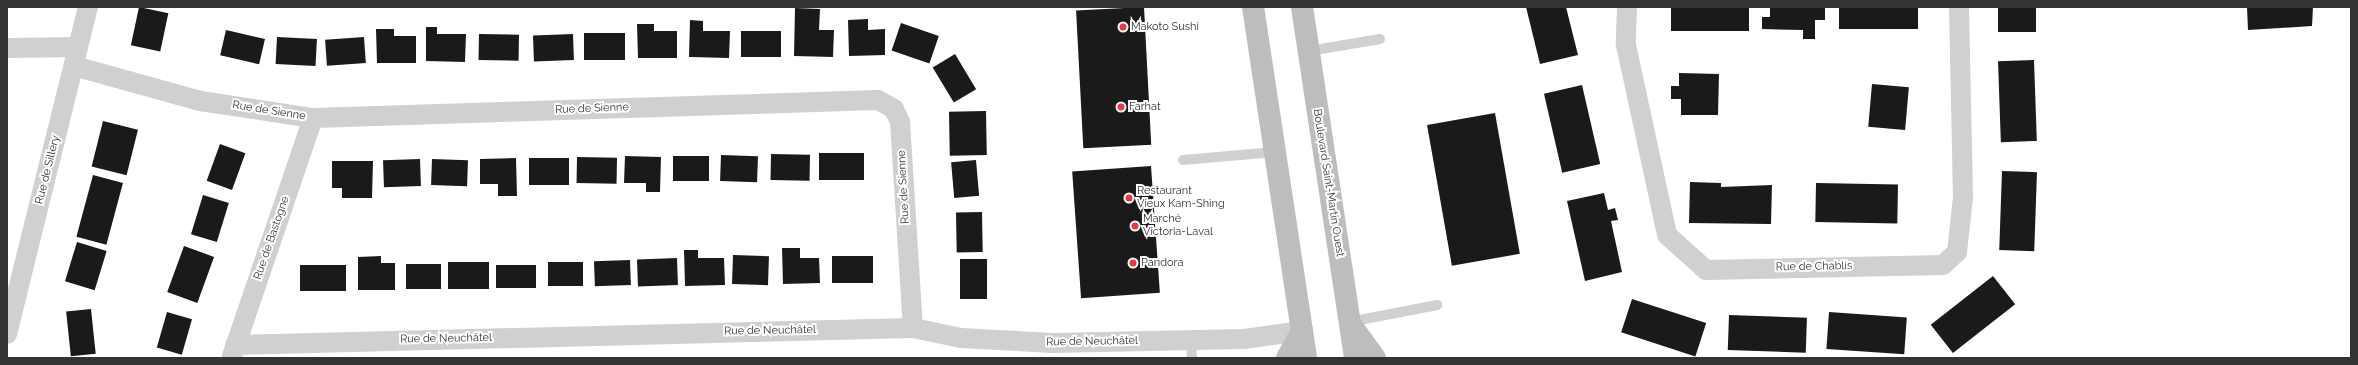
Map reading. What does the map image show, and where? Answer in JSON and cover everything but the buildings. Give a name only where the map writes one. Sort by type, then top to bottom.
[{"type":"main road","points":[[1253,7],[1306,358]]},
{"type":"main road","name":"Boulevard Saint-Martin Ouest","points":[[1302,7],[1355,358]]},
{"type":"main road","points":[[1349,322],[1376,358]]},
{"type":"main road","points":[[1287,358],[1302,331]]},
{"type":"street","name":"Rue de Sillery","points":[[7,334],[15,273],[74,66],[88,7]]},
{"type":"street","name":"Rue de Chablis","points":[[1627,7],[1626,45],[1667,235],[1706,270],[1943,265],[1957,252],[1963,198],[1959,7]]},
{"type":"street","points":[[7,48],[78,47]]},
{"type":"street","name":"Rue de Sienne","points":[[74,66],[200,101],[313,118],[878,100],[894,109],[900,122],[913,328]]},
{"type":"street","name":"Rue de Bastogne","points":[[233,351],[313,118]]},
{"type":"street","name":"Rue de Neuchâtel","points":[[233,351],[913,328],[961,338],[1006,342],[1192,349],[1302,331]]},
{"type":"lane","points":[[1308,50],[1380,39]]},
{"type":"lane","points":[[1183,160],[1275,152]]},
{"type":"lane","points":[[1349,322],[1437,305]]},
{"type":"place","name":"Makoto Sushi","points":[[1123,27]]},
{"type":"place","name":"Farhat","points":[[1121,107]]},
{"type":"place","name":"Restaurant Vieux Kam-Shing","points":[[1129,198]]},
{"type":"place","name":"Marché Victoria-Laval","points":[[1135,226]]},
{"type":"place","name":"Pandora","points":[[1133,263]]}]
